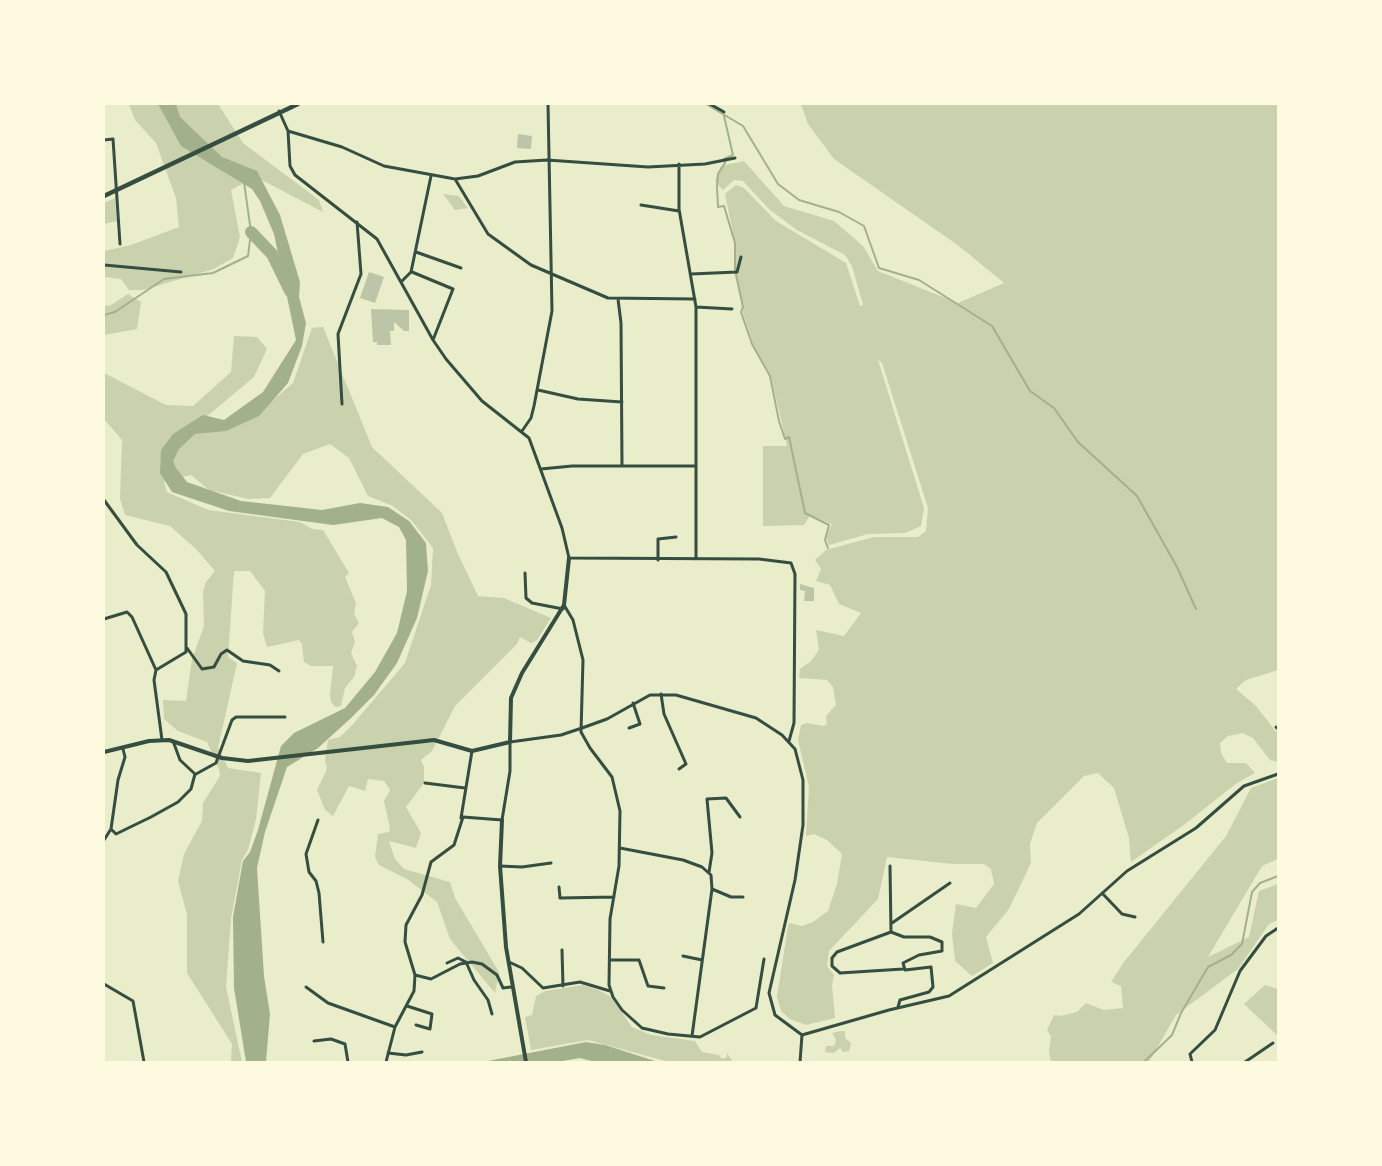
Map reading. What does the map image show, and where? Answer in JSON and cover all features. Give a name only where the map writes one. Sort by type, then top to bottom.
[{"type":"main road","points":[[104,196],[279,111],[298,104]]},
{"type":"street","points":[[522,430],[531,418],[552,311],[547,160],[548,104]]},
{"type":"street","points":[[710,104],[724,112]]},
{"type":"street","points":[[279,111],[288,131],[290,166],[295,175],[357,221],[382,246],[433,340],[482,401],[522,430],[533,445],[569,558],[564,607],[516,686],[509,707],[510,771],[502,820],[500,866],[511,987],[526,1062]]},
{"type":"street","points":[[288,131],[342,147],[384,166],[454,179],[478,176],[515,162],[547,160],[629,167],[718,162],[735,158]]},
{"type":"street","points":[[104,140],[113,140],[120,243]]},
{"type":"street","points":[[680,164],[679,211],[696,307],[696,559]]},
{"type":"street","points":[[402,281],[411,272],[431,176]]},
{"type":"street","points":[[454,179],[488,234],[531,265],[593,292],[618,299],[695,299]]},
{"type":"street","points":[[641,206],[679,211]]},
{"type":"street","points":[[342,404],[338,334],[361,274],[357,221]]},
{"type":"street","points":[[416,252],[461,268]]},
{"type":"street","points":[[691,274],[737,272],[741,257]]},
{"type":"street","points":[[104,266],[181,272]]},
{"type":"street","points":[[411,272],[453,289],[433,340]]},
{"type":"street","points":[[618,299],[621,304],[622,466]]},
{"type":"street","points":[[696,307],[732,309]]},
{"type":"street","points":[[537,390],[578,399],[622,402]]},
{"type":"street","points":[[541,469],[696,466]]},
{"type":"street","points":[[104,500],[137,545],[169,577],[187,619],[187,648],[202,669],[214,667],[221,654],[227,651],[243,661],[270,665],[279,671]]},
{"type":"street","points":[[658,560],[657,539],[676,537]]},
{"type":"street","points":[[569,558],[789,561],[794,568],[794,723],[789,741]]},
{"type":"street","points":[[525,573],[526,598],[532,603],[564,607],[573,620],[584,660],[582,728],[586,741],[612,777],[620,811],[620,848],[610,919],[610,991],[622,1010],[642,1028],[692,1037],[711,1033],[756,1008],[764,959]]},
{"type":"street","points":[[104,620],[122,612],[131,614],[156,670],[154,680],[162,740]]},
{"type":"street","points":[[156,670],[179,658],[187,648]]},
{"type":"street","points":[[661,694],[664,714],[686,764],[679,769]]},
{"type":"street","points":[[104,752],[162,740],[173,741],[214,755],[248,760],[428,741],[441,741],[472,752],[510,742],[561,735],[607,719],[650,695],[661,694],[676,695],[756,718],[789,741],[798,758],[803,780],[803,825],[795,880],[769,993],[775,1015],[802,1035]]},
{"type":"street","points":[[629,728],[640,724],[633,703]]},
{"type":"street","points":[[195,774],[211,768],[219,760],[229,726],[236,717],[285,717]]},
{"type":"street","points":[[173,741],[180,760],[195,774]]},
{"type":"street","points":[[104,840],[111,830],[118,780],[125,757],[123,749]]},
{"type":"street","points":[[386,1062],[396,1027],[414,991],[415,975],[405,942],[407,920],[422,896],[431,862],[454,845],[461,820],[472,752]]},
{"type":"street","points":[[111,830],[116,834],[178,802],[191,789],[195,774]]},
{"type":"street","points":[[802,1035],[898,1007],[949,996],[1080,914],[1127,871],[1196,828],[1244,786],[1278,774]]},
{"type":"street","points":[[425,783],[465,788]]},
{"type":"street","points":[[692,1037],[712,889],[708,872],[712,853],[707,799],[726,798],[740,817]]},
{"type":"street","points":[[461,820],[467,816],[502,820]]},
{"type":"street","points":[[318,820],[306,854],[309,872],[316,881],[319,893],[323,942]]},
{"type":"street","points":[[620,848],[684,860],[708,872]]},
{"type":"street","points":[[500,866],[522,867],[551,863]]},
{"type":"street","points":[[890,866],[891,932]]},
{"type":"street","points":[[892,923],[914,905],[950,883]]},
{"type":"street","points":[[559,887],[560,898],[614,897]]},
{"type":"street","points":[[712,889],[731,897],[743,897]]},
{"type":"street","points":[[1102,893],[1122,914],[1135,917]]},
{"type":"street","points":[[1192,1062],[1190,1054],[1215,1030],[1240,971],[1266,936],[1278,928]]},
{"type":"street","points":[[898,1007],[903,998],[929,992],[933,987],[931,968],[840,973],[832,966],[832,958],[837,952],[891,932],[904,937],[935,939],[944,946],[942,951],[906,961],[903,969]]},
{"type":"street","points":[[562,950],[563,986]]},
{"type":"street","points":[[683,956],[702,960]]},
{"type":"street","points":[[447,963],[458,958],[466,963],[474,980],[488,1000],[492,1014]]},
{"type":"street","points":[[610,960],[639,960],[648,986],[664,988]]},
{"type":"street","points":[[508,962],[522,968],[543,988],[580,982],[610,991]]},
{"type":"street","points":[[415,975],[431,979],[466,963],[482,964],[497,975],[503,988],[511,987]]},
{"type":"street","points":[[104,984],[134,1001],[144,1062]]},
{"type":"street","points":[[306,987],[328,1003],[396,1027]]},
{"type":"street","points":[[407,1006],[432,1014],[430,1029],[416,1025]]},
{"type":"street","points":[[800,1062],[802,1035]]},
{"type":"street","points":[[314,1041],[331,1039],[345,1044],[348,1062]]},
{"type":"street","points":[[1245,1062],[1273,1043]]},
{"type":"street","points":[[388,1053],[406,1055],[422,1052]]},
{"type":"shaded area","points":[[129,104],[218,104],[243,143],[319,200],[323,212],[256,177],[231,190],[240,237],[233,258],[214,269],[143,290],[129,290],[121,279],[104,277],[104,251],[131,245],[179,227],[176,198],[156,143],[135,120]]},
{"type":"shaded area","points":[[158,104],[176,104],[180,117],[222,157],[257,171],[280,215],[300,282],[299,297],[306,323],[302,346],[288,383],[259,416],[226,431],[195,434],[179,449],[173,461],[176,468],[187,482],[241,501],[322,510],[360,503],[388,507],[409,521],[426,543],[428,571],[417,618],[397,663],[374,695],[350,719],[318,748],[287,767],[265,832],[257,868],[264,976],[270,1014],[266,1062],[246,1062],[234,988],[233,917],[243,861],[250,852],[258,830],[281,746],[294,733],[345,708],[375,672],[397,633],[407,591],[406,540],[399,527],[382,518],[333,525],[229,511],[172,492],[160,473],[161,450],[173,434],[203,415],[224,420],[263,392],[296,340],[274,234],[260,201],[252,189],[181,146]]},
{"type":"shaded area","points":[[801,104],[1278,104],[1278,670],[1246,680],[1236,689],[1256,706],[1278,734],[1278,762],[1270,760],[1253,738],[1243,733],[1228,736],[1220,743],[1221,753],[1227,763],[1246,763],[1255,773],[1237,783],[1185,824],[1131,862],[1129,838],[1114,788],[1098,773],[1084,776],[1037,823],[1030,844],[1031,863],[1009,909],[986,937],[993,963],[972,976],[955,961],[952,933],[956,904],[976,908],[994,884],[991,869],[984,864],[953,864],[887,857],[878,899],[829,951],[827,966],[834,975],[832,985],[835,1018],[806,1025],[790,1019],[781,1011],[777,997],[788,926],[789,923],[802,926],[813,922],[828,911],[837,884],[842,854],[827,840],[814,834],[806,836],[809,787],[798,740],[801,725],[807,723],[823,726],[827,724],[826,716],[836,705],[833,687],[827,680],[799,678],[800,669],[811,661],[819,650],[816,630],[844,636],[861,613],[839,604],[830,585],[816,581],[821,569],[815,560],[826,550],[874,537],[918,537],[926,531],[928,508],[882,363],[878,360],[924,508],[921,526],[905,533],[868,534],[829,545],[826,537],[832,524],[810,515],[804,525],[763,526],[763,446],[787,446],[771,376],[753,344],[743,313],[736,269],[735,243],[725,194],[736,185],[744,188],[776,221],[846,263],[860,306],[863,305],[852,266],[845,255],[797,230],[770,210],[743,181],[734,180],[723,190],[715,181],[721,166],[744,161],[784,206],[834,221],[863,246],[878,271],[958,303],[1004,283],[959,246],[834,159],[808,124]]},
{"type":"shaded area","points":[[443,194],[459,196],[468,208],[455,210]]},
{"type":"shaded area","points":[[115,198],[117,221],[104,224],[104,203]]},
{"type":"shaded area","points":[[128,294],[141,302],[137,329],[104,335],[104,306],[111,305]]},
{"type":"shaded area","points":[[323,327],[372,447],[442,513],[478,596],[504,598],[551,618],[537,640],[531,643],[520,637],[517,644],[455,706],[432,751],[421,760],[424,767],[424,783],[406,807],[421,833],[416,848],[389,841],[395,859],[404,869],[450,882],[455,898],[499,972],[495,993],[450,939],[437,902],[407,879],[379,865],[375,857],[378,834],[389,832],[390,828],[384,801],[390,790],[384,781],[368,779],[365,791],[349,786],[333,816],[325,810],[317,790],[327,769],[325,760],[328,740],[340,737],[354,723],[405,663],[431,585],[433,548],[412,521],[393,506],[368,496],[349,458],[330,444],[303,454],[270,498],[249,499],[209,490],[191,475],[164,481],[167,492],[208,510],[300,522],[312,529],[323,530],[349,573],[345,577],[356,603],[354,614],[359,623],[352,632],[355,642],[351,653],[357,666],[354,677],[345,688],[341,706],[335,707],[331,702],[330,694],[333,666],[311,666],[304,662],[302,644],[299,640],[267,647],[263,633],[265,591],[250,571],[234,571],[228,657],[237,663],[218,748],[228,768],[261,773],[256,819],[248,850],[242,860],[231,919],[226,987],[242,1062],[231,1062],[232,1044],[187,973],[187,915],[178,881],[184,854],[202,821],[203,803],[220,776],[219,769],[207,742],[178,731],[164,719],[163,700],[186,701],[192,659],[204,626],[203,592],[206,582],[215,571],[196,549],[170,526],[125,515],[120,499],[122,440],[104,419],[104,373],[166,405],[193,406],[231,372],[234,336],[257,337],[267,349],[254,377],[205,418],[221,427],[267,405],[293,383],[312,328]]},
{"type":"shaded area","points":[[1278,778],[1278,859],[1262,866],[1208,957],[1249,937],[1259,891],[1278,884],[1278,920],[1269,924],[1238,969],[1176,1015],[1149,1062],[1051,1062],[1049,1051],[1051,1036],[1047,1030],[1054,1015],[1061,1016],[1077,1012],[1086,1003],[1104,1010],[1123,1008],[1121,986],[1111,982],[1124,962],[1226,836],[1251,788]]},
{"type":"shaded area","points":[[583,985],[611,997],[632,1027],[651,1035],[695,1041],[702,1052],[719,1055],[722,1059],[727,1057],[727,1053],[733,1062],[669,1062],[588,1040],[531,1050],[525,1017],[532,1015],[536,996],[545,991]]},
{"type":"shaded area","points":[[1265,985],[1278,989],[1278,1036],[1244,1004]]},
{"type":"shaded area","points":[[845,1031],[845,1038],[851,1043],[849,1051],[843,1052],[840,1048],[834,1053],[825,1052],[826,1046],[834,1046],[836,1040],[832,1033]]},
{"type":"shaded area","points":[[586,1042],[605,1045],[658,1062],[595,1062],[580,1058],[557,1062],[483,1062]]},
{"type":"building","points":[[518,134],[532,136],[531,149],[517,148]]},
{"type":"building","points":[[369,272],[384,277],[375,303],[360,298]]},
{"type":"building","points":[[371,309],[409,310],[409,331],[404,331],[394,322],[394,331],[390,331],[391,345],[377,345],[377,342],[373,342]]},
{"type":"building","points":[[800,584],[814,588],[814,601],[804,601],[805,591],[800,590]]},
{"type":"waterway","points":[[706,104],[743,126],[778,184],[799,200],[839,212],[864,226],[879,268],[919,280],[992,326],[1030,391],[1054,408],[1078,442],[1137,496],[1177,567],[1196,609]]},
{"type":"waterway","points":[[724,116],[733,155],[724,159],[725,163],[718,174],[718,207],[724,206],[735,243],[735,270],[743,307],[741,312],[752,344],[770,376],[779,421],[785,439],[789,437],[805,513],[829,525],[825,540],[828,548]]},
{"type":"waterway","points":[[104,315],[115,312],[164,279],[213,273],[248,256],[251,232],[244,182]]},
{"type":"waterway","points":[[251,232],[272,254],[290,291]]},
{"type":"waterway","points":[[1144,1062],[1172,1035],[1181,1013],[1208,967],[1231,955],[1242,944],[1252,892],[1260,883],[1278,876]]}]
